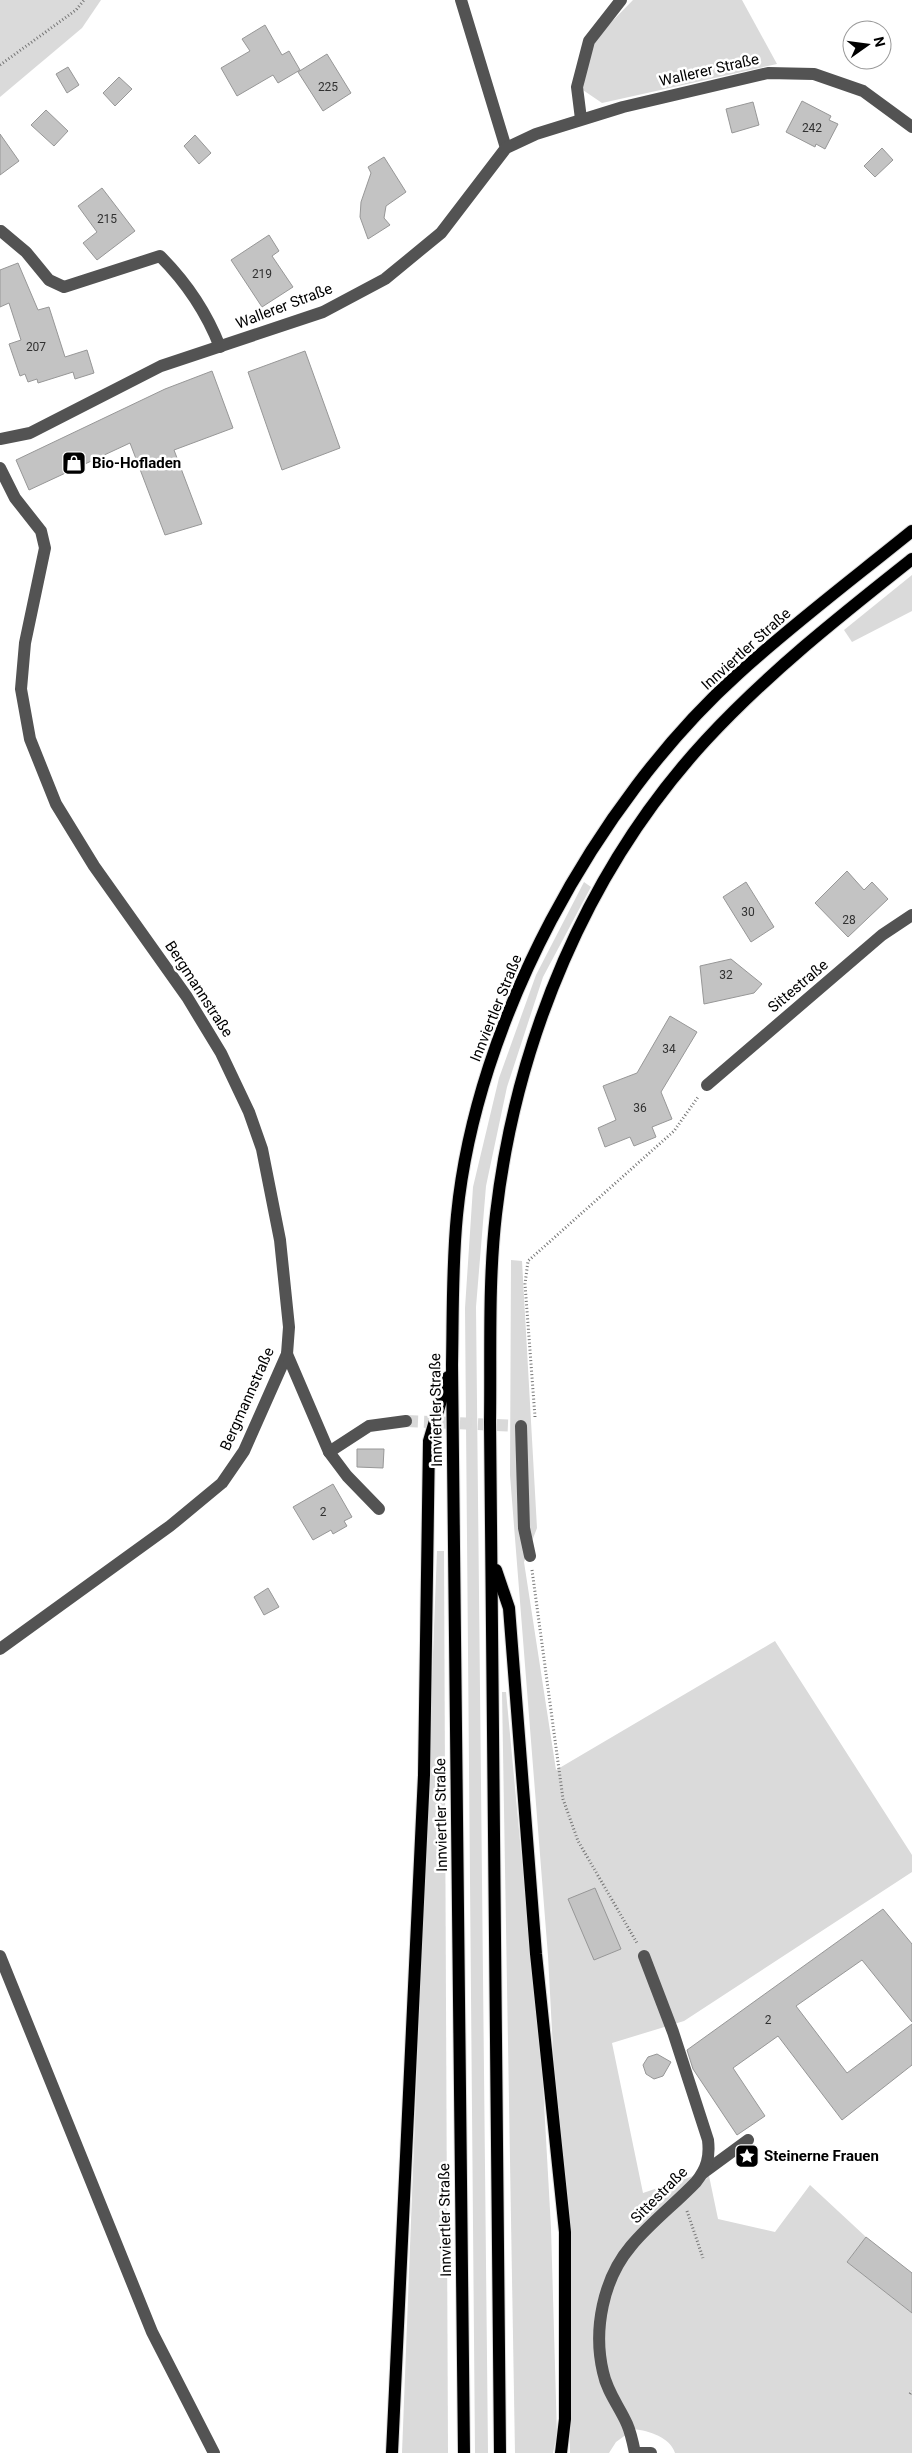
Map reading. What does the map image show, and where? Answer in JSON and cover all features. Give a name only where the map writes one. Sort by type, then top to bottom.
[{"type":"main road","name":"Innviertler Straße","points":[[464,2453],[452,1365],[457,1214],[468,1149],[485,1079],[519,986],[555,913],[592,847],[636,785],[686,727],[737,675],[912,531]]},
{"type":"main road","points":[[500,2453],[490,1422],[492,1278],[496,1215],[504,1158],[519,1088],[553,985],[598,890],[655,802],[705,741],[763,682],[828,626],[912,559]]},
{"type":"main road","points":[[392,2453],[424,1775],[429,1440],[452,1365]]},
{"type":"main road","points":[[492,1558],[509,1608],[536,1954],[565,2232],[565,2419],[561,2453]]},
{"type":"street","points":[[461,0],[506,148]]},
{"type":"street","points":[[582,119],[577,87],[589,41],[621,0]]},
{"type":"street","name":"Wallerer Straße","points":[[0,440],[30,433],[161,366],[323,312],[385,280],[441,233],[506,148],[536,134],[623,107],[768,73],[814,74],[863,91],[912,127]]},
{"type":"street","points":[[1,231],[26,252],[50,280],[64,287],[160,256],[184,280],[213,330],[220,347]]},
{"type":"street","name":"Bergmannstraße","points":[[0,468],[16,498],[41,531],[45,548],[25,643],[22,680],[30,739],[56,804],[94,866],[187,997],[221,1053],[249,1112],[262,1149],[280,1240],[290,1327],[287,1354],[244,1451],[222,1483],[170,1526],[0,1649]]},
{"type":"street","name":"Sittestraße","points":[[707,1085],[882,936],[912,915]]},
{"type":"street","points":[[287,1354],[329,1452],[347,1476],[379,1509]]},
{"type":"street","points":[[329,1452],[369,1426],[406,1421]]},
{"type":"street","points":[[521,1426],[524,1528],[530,1556]]},
{"type":"street","points":[[0,1956],[152,2332],[214,2453]]},
{"type":"street","name":"Sittestraße","points":[[636,2453],[627,2423],[609,2392],[603,2372],[600,2347],[601,2317],[612,2274],[621,2260],[630,2247],[703,2173],[710,2153],[708,2140],[674,2032],[644,1956]]},
{"type":"street","points":[[703,2173],[748,2140]]},
{"type":"street","points":[[636,2453],[651,2453]]},
{"type":"path","points":[[0,65],[76,10],[84,0]]},
{"type":"path","points":[[535,1419],[525,1284],[528,1261],[674,1131],[707,1085]]},
{"type":"path","points":[[530,1556],[563,1799],[578,1841],[644,1956]]},
{"type":"path","points":[[682,2196],[703,2258]]},
{"type":"shaded area","points":[[0,0],[101,0],[82,28],[0,97]]},
{"type":"shaded area","points":[[633,0],[742,0],[777,64],[602,103],[580,88],[583,51]]},
{"type":"shaded area","points":[[912,575],[912,611],[852,642],[844,630]]},
{"type":"shaded area","points":[[584,882],[591,887],[543,977],[507,1087],[486,1186],[476,1307],[488,2453],[475,2453],[465,1308],[473,1187],[499,1078],[536,975]]},
{"type":"shaded area","points":[[511,1260],[522,1261],[537,1528],[524,1562],[556,1770],[775,1641],[912,1855],[912,1872],[684,2021],[612,2043],[643,2193],[708,2171],[718,2219],[775,2232],[810,2185],[866,2237],[847,2262],[912,2313],[912,2453],[675,2453],[664,2439],[646,2431],[634,2429],[616,2442],[609,2453],[570,2453],[567,2310],[548,1956],[510,1475]]},
{"type":"shaded area","points":[[437,1551],[444,1551],[448,2453],[402,2453]]},
{"type":"shaded area","points":[[502,1692],[506,1692],[543,2085],[551,2228],[557,2435],[553,2453],[515,2453]]},
{"type":"building","points":[[265,25],[282,55],[289,51],[300,70],[278,83],[273,75],[237,96],[221,68],[250,51],[242,39]]},
{"type":"building","points":[[327,54],[351,93],[323,111],[298,72]]},
{"type":"building","points":[[68,67],[79,85],[67,93],[56,74]]},
{"type":"building","points":[[119,77],[132,89],[115,106],[103,93]]},
{"type":"building","points":[[802,101],[831,116],[829,120],[838,124],[825,149],[816,144],[815,147],[786,132]]},
{"type":"building","points":[[753,102],[759,125],[732,133],[726,109]]},
{"type":"building","points":[[46,110],[68,131],[54,146],[31,125]]},
{"type":"building","points":[[0,134],[19,161],[0,175]]},
{"type":"building","points":[[195,135],[211,153],[199,164],[184,146]]},
{"type":"building","points":[[882,148],[893,160],[875,177],[864,166]]},
{"type":"building","points":[[384,157],[406,192],[386,206],[384,218],[390,225],[368,239],[360,217],[361,202],[371,173],[368,167]]},
{"type":"building","points":[[102,188],[135,231],[97,260],[83,243],[97,232],[78,206]]},
{"type":"building","points":[[269,235],[279,251],[272,256],[293,287],[262,307],[231,260]]},
{"type":"building","points":[[18,263],[38,310],[49,307],[65,357],[87,350],[94,373],[75,379],[73,372],[38,383],[37,379],[28,382],[25,374],[20,376],[9,344],[21,340],[9,303],[0,307],[0,270]]},
{"type":"building","points":[[305,351],[340,448],[282,470],[248,372]]},
{"type":"building","points":[[212,371],[233,428],[174,450],[202,524],[165,535],[130,443],[29,490],[16,460],[165,389]]},
{"type":"building","points":[[847,871],[864,890],[872,882],[888,899],[848,937],[815,903]]},
{"type":"building","points":[[746,882],[774,927],[751,942],[723,897]]},
{"type":"building","points":[[731,959],[762,984],[754,993],[704,1004],[700,966]]},
{"type":"building","points":[[670,1016],[697,1032],[661,1092],[672,1119],[652,1127],[656,1137],[634,1146],[630,1137],[605,1147],[598,1128],[616,1120],[603,1086],[637,1073]]},
{"type":"building","points":[[357,1449],[384,1449],[383,1468],[357,1467]]},
{"type":"building","points":[[333,1484],[352,1517],[344,1521],[347,1526],[333,1534],[331,1530],[313,1540],[293,1507]]},
{"type":"building","points":[[268,1588],[279,1607],[264,1615],[254,1597]]},
{"type":"building","points":[[595,1888],[621,1949],[594,1960],[568,1899]]},
{"type":"building","points":[[883,1909],[912,1944],[912,2022],[862,1960],[796,2006],[847,2073],[912,2024],[912,2065],[842,2120],[778,2036],[733,2068],[765,2116],[737,2135],[693,2069],[687,2050]]},
{"type":"building","points":[[657,2054],[671,2062],[663,2076],[654,2079],[646,2074],[643,2065],[648,2057]]},
{"type":"building","points":[[866,2237],[912,2273],[912,2313],[847,2262]]},
{"type":"tunnel","points":[[406,1421],[521,1426]]},
{"type":"place","name":"Bio-Hofladen","points":[[74,463]]},
{"type":"place","name":"Steinerne Frauen","points":[[747,2156]]}]
